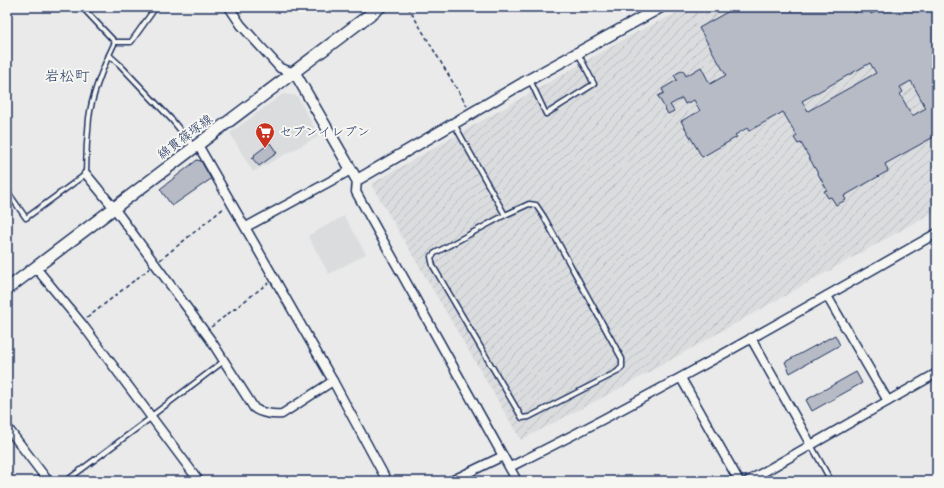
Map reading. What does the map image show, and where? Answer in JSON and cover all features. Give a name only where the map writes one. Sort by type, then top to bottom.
[{"type":"main road","name":"綿貫篠塚線","points":[[7,290],[196,146],[295,73],[380,7]]},
{"type":"street","points":[[229,7],[241,25],[280,68],[295,73],[357,180],[356,192],[517,481]]},
{"type":"street","points":[[357,180],[655,8]]},
{"type":"street","points":[[196,146],[232,201],[387,481]]},
{"type":"street","points":[[246,228],[351,170]]},
{"type":"street","points":[[86,174],[114,208],[205,332],[254,408],[257,410],[282,414],[333,381]]},
{"type":"street","points":[[510,467],[681,378],[937,233]]},
{"type":"street","points":[[36,268],[81,323],[199,481]]},
{"type":"street","points":[[827,296],[888,402]]},
{"type":"street","points":[[751,338],[811,445]]},
{"type":"street","points":[[748,481],[937,373]]},
{"type":"street","points":[[681,378],[739,481]]},
{"type":"street","points":[[7,427],[48,481]]},
{"type":"street","points":[[451,481],[503,456]]},
{"type":"lane","points":[[82,7],[115,42],[131,42],[156,7]]},
{"type":"lane","points":[[7,191],[26,218],[86,174],[89,118],[93,101],[115,42]]},
{"type":"lane","points":[[529,80],[546,114],[594,84],[578,53]]},
{"type":"lane","points":[[109,55],[196,146]]},
{"type":"lane","points":[[454,124],[505,215]]},
{"type":"lane","points":[[529,204],[536,205],[622,359],[622,367],[617,372],[529,417],[522,418],[433,266],[431,257],[435,253],[505,215],[529,204]]},
{"type":"lane","points":[[66,481],[224,360]]},
{"type":"lane","points":[[811,445],[831,481]]},
{"type":"path","points":[[408,7],[472,113]]},
{"type":"path","points":[[81,323],[232,201]]},
{"type":"path","points":[[205,332],[275,278]]},
{"type":"shaded area","points":[[689,7],[937,7],[937,210],[626,385],[521,440],[371,184],[635,33]]},
{"type":"shaded area","points":[[283,94],[297,96],[319,136],[253,172],[230,133]]},
{"type":"shaded area","points":[[344,216],[366,254],[329,274],[308,236]]},
{"type":"building","points":[[736,7],[850,7],[854,13],[867,7],[871,14],[884,7],[937,7],[937,135],[885,164],[888,171],[844,196],[846,200],[836,205],[831,197],[828,198],[824,191],[827,190],[801,143],[798,144],[794,138],[797,136],[783,112],[749,131],[747,128],[735,135],[737,137],[702,157],[681,121],[700,111],[694,100],[685,104],[682,98],[670,105],[674,111],[668,114],[658,96],[664,93],[662,89],[677,80],[674,75],[683,70],[686,76],[701,67],[710,84],[726,75],[699,28]],"holes":[[[870,63],[876,73],[808,111],[802,101]],[[911,81],[926,108],[912,116],[900,94],[903,92],[900,87]]]},
{"type":"building","points":[[270,143],[277,153],[259,166],[252,158]]},
{"type":"building","points":[[197,160],[201,161],[211,179],[172,206],[160,189]]},
{"type":"building","points":[[835,335],[840,345],[790,373],[785,362]]},
{"type":"building","points":[[856,372],[862,383],[812,411],[806,400]]},
{"type":"place","name":"セブンイレブン","points":[[265,149]]},
{"type":"district","name":"岩松町","points":[[67,76]]}]
